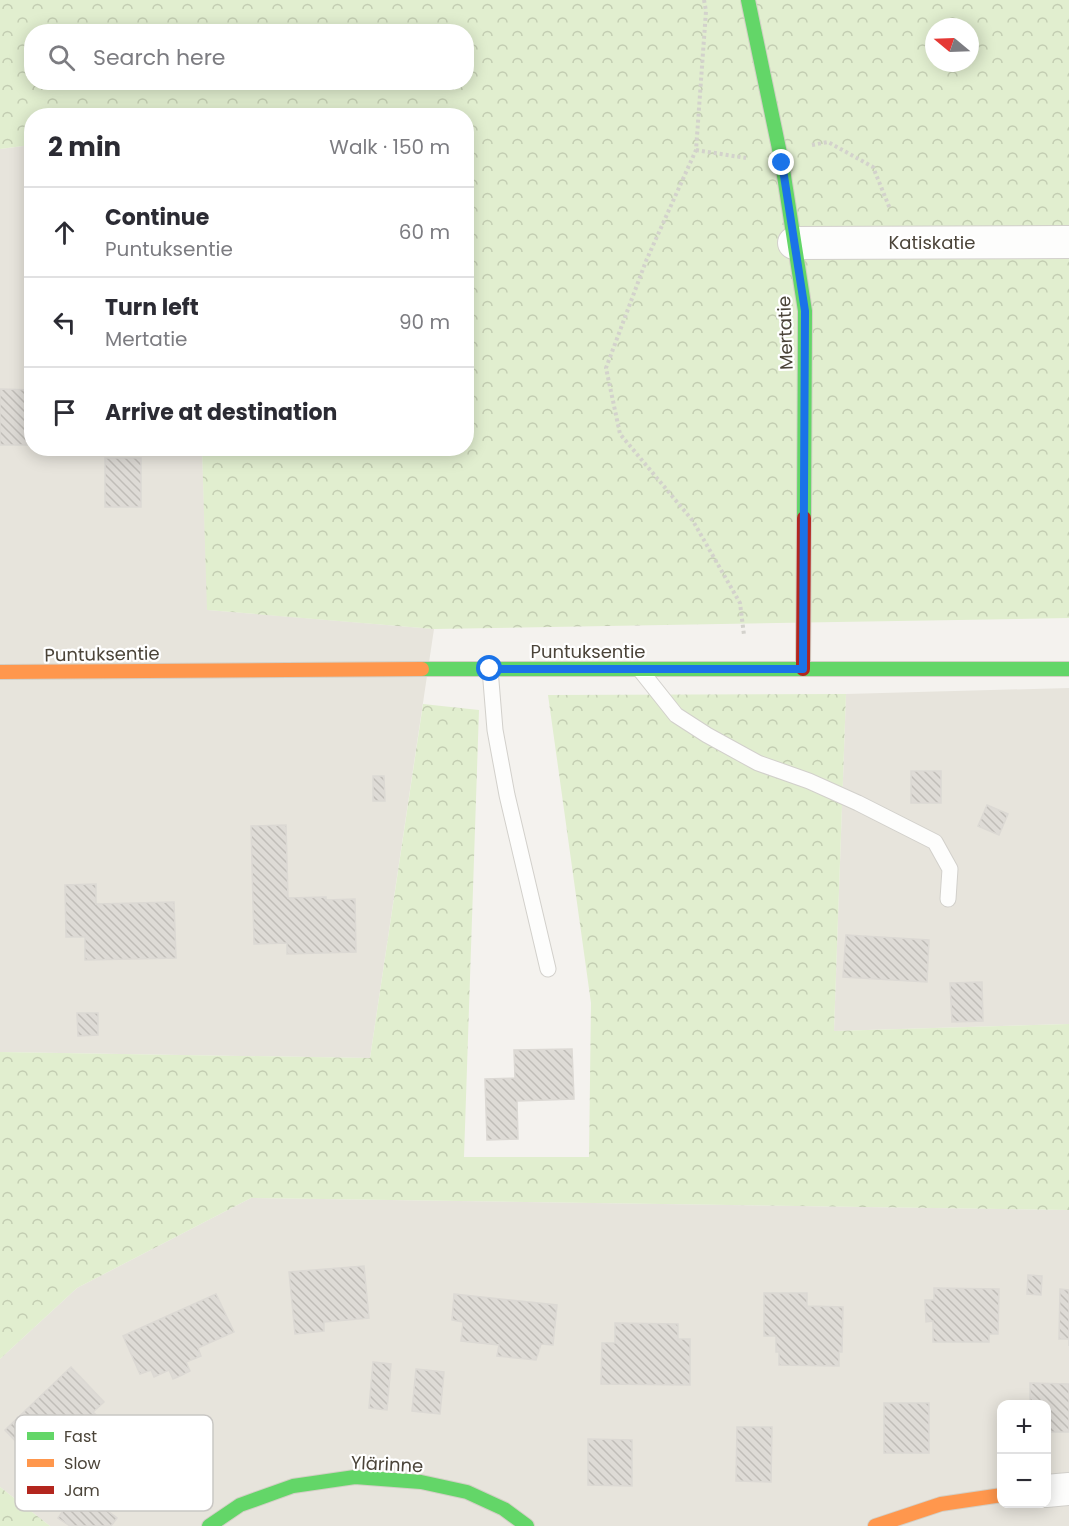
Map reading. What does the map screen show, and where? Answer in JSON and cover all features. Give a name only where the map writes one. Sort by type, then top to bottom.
[{"type":"street","name":"Mertatie","points":[[748,0],[782,163],[805,311],[803,669]]},
{"type":"street","name":"Katiskatie","points":[[794,243],[1069,242]]},
{"type":"street","name":"Puntuksentie","points":[[0,672],[640,668],[1069,669]]},
{"type":"street","name":"Ylärinne","points":[[209,1526],[240,1505],[293,1486],[355,1477],[421,1482],[467,1492],[504,1509],[527,1526]]},
{"type":"street","points":[[1051,1491],[1069,1489]]},
{"type":"street","points":[[875,1526],[941,1504],[997,1497]]},
{"type":"lane","points":[[640,668],[676,715],[707,735],[758,763],[809,781],[858,803],[935,843],[950,869],[948,899]]},
{"type":"lane","points":[[490,669],[495,730],[505,784],[548,969]]},
{"type":"path","points":[[704,0],[706,11],[696,150],[646,261],[606,368],[620,434],[693,521],[740,603],[747,669]]},
{"type":"shaded area","points":[[24,146],[24,456],[202,456],[208,610],[434,629],[370,1058],[0,1052],[0,149]]},
{"type":"shaded area","points":[[1069,688],[1069,1024],[834,1031],[846,694]]},
{"type":"shaded area","points":[[251,1198],[1069,1210],[1069,1526],[50,1526],[31,1511],[213,1511],[213,1415],[15,1415],[15,1499],[0,1487],[0,1359],[77,1288]]},
{"type":"green space","points":[[0,0],[1069,0],[1069,618],[434,629],[207,610],[202,456],[474,456],[474,108],[24,108],[24,146],[0,149]]},
{"type":"green space","points":[[846,694],[834,1031],[1069,1024],[1069,1210],[251,1198],[77,1288],[0,1359],[0,1052],[370,1058],[423,704],[479,710],[464,1157],[589,1157],[591,1003],[548,695]]},
{"type":"green space","points":[[0,1487],[15,1499],[15,1511],[31,1511],[50,1526],[0,1526]]},
{"type":"building","points":[[0,389],[24,390],[24,445],[0,445]]},
{"type":"building","points":[[105,458],[141,458],[141,507],[105,507]]},
{"type":"building","points":[[911,771],[941,771],[941,803],[911,803]]},
{"type":"building","points":[[373,776],[384,776],[385,801],[373,801]]},
{"type":"building","points":[[987,805],[1008,814],[999,835],[978,826]]},
{"type":"building","points":[[286,825],[288,898],[355,899],[356,952],[287,954],[287,943],[254,944],[251,826]]},
{"type":"building","points":[[96,884],[96,904],[174,902],[176,958],[85,960],[85,937],[66,937],[65,885]]},
{"type":"building","points":[[846,935],[929,940],[927,982],[843,977]]},
{"type":"building","points":[[982,982],[983,1021],[952,1022],[950,983]]},
{"type":"building","points":[[77,1013],[98,1013],[98,1035],[78,1036]]},
{"type":"building","points":[[572,1049],[574,1099],[517,1101],[518,1139],[487,1140],[485,1079],[515,1078],[514,1050]]},
{"type":"building","points":[[364,1266],[369,1318],[324,1322],[324,1331],[295,1334],[289,1272]]},
{"type":"building","points":[[1028,1275],[1042,1276],[1041,1295],[1027,1294]]},
{"type":"building","points":[[934,1288],[999,1289],[998,1334],[989,1334],[989,1342],[933,1342],[933,1321],[926,1322],[925,1300],[934,1300]]},
{"type":"building","points":[[1060,1289],[1069,1290],[1069,1339],[1059,1339]]},
{"type":"building","points":[[764,1293],[807,1293],[807,1306],[843,1307],[842,1352],[839,1352],[839,1366],[779,1365],[776,1336],[764,1336]]},
{"type":"building","points":[[216,1294],[234,1332],[198,1348],[201,1356],[186,1362],[190,1371],[182,1375],[173,1379],[169,1370],[154,1377],[151,1370],[140,1374],[123,1336]]},
{"type":"building","points":[[454,1294],[557,1305],[553,1345],[541,1344],[536,1360],[497,1356],[499,1345],[461,1341],[463,1322],[452,1320]]},
{"type":"building","points":[[615,1323],[678,1324],[678,1339],[690,1339],[690,1385],[601,1384],[602,1343],[615,1343]]},
{"type":"building","points":[[373,1362],[391,1364],[387,1410],[369,1408]]},
{"type":"building","points":[[71,1367],[104,1402],[93,1412],[96,1415],[21,1415]]},
{"type":"building","points":[[416,1369],[444,1372],[440,1414],[412,1411]]},
{"type":"building","points":[[1030,1383],[1069,1384],[1069,1432],[1051,1432],[1051,1400],[1030,1400]]},
{"type":"building","points":[[884,1403],[929,1403],[929,1453],[884,1453]]},
{"type":"building","points":[[15,1420],[15,1441],[5,1430]]},
{"type":"building","points":[[737,1427],[772,1427],[771,1482],[736,1481]]},
{"type":"building","points":[[588,1439],[632,1440],[632,1486],[588,1485]]},
{"type":"building","points":[[63,1511],[108,1511],[117,1518],[111,1526],[70,1526],[58,1518]]},
{"type":"traffic: fast","points":[[748,0],[782,163],[805,311],[804,518]]},
{"type":"traffic: fast","points":[[422,669],[1069,669]]},
{"type":"traffic: fast","points":[[209,1526],[240,1505],[293,1486],[355,1477],[421,1482],[467,1492],[504,1509],[527,1526]]},
{"type":"traffic: slow","points":[[0,672],[422,669]]},
{"type":"traffic: slow","points":[[875,1526],[941,1504],[997,1496]]},
{"type":"traffic: jam","points":[[803,669],[804,518]]},
{"type":"route","points":[[490,669],[803,669],[805,311],[782,163]]}]
